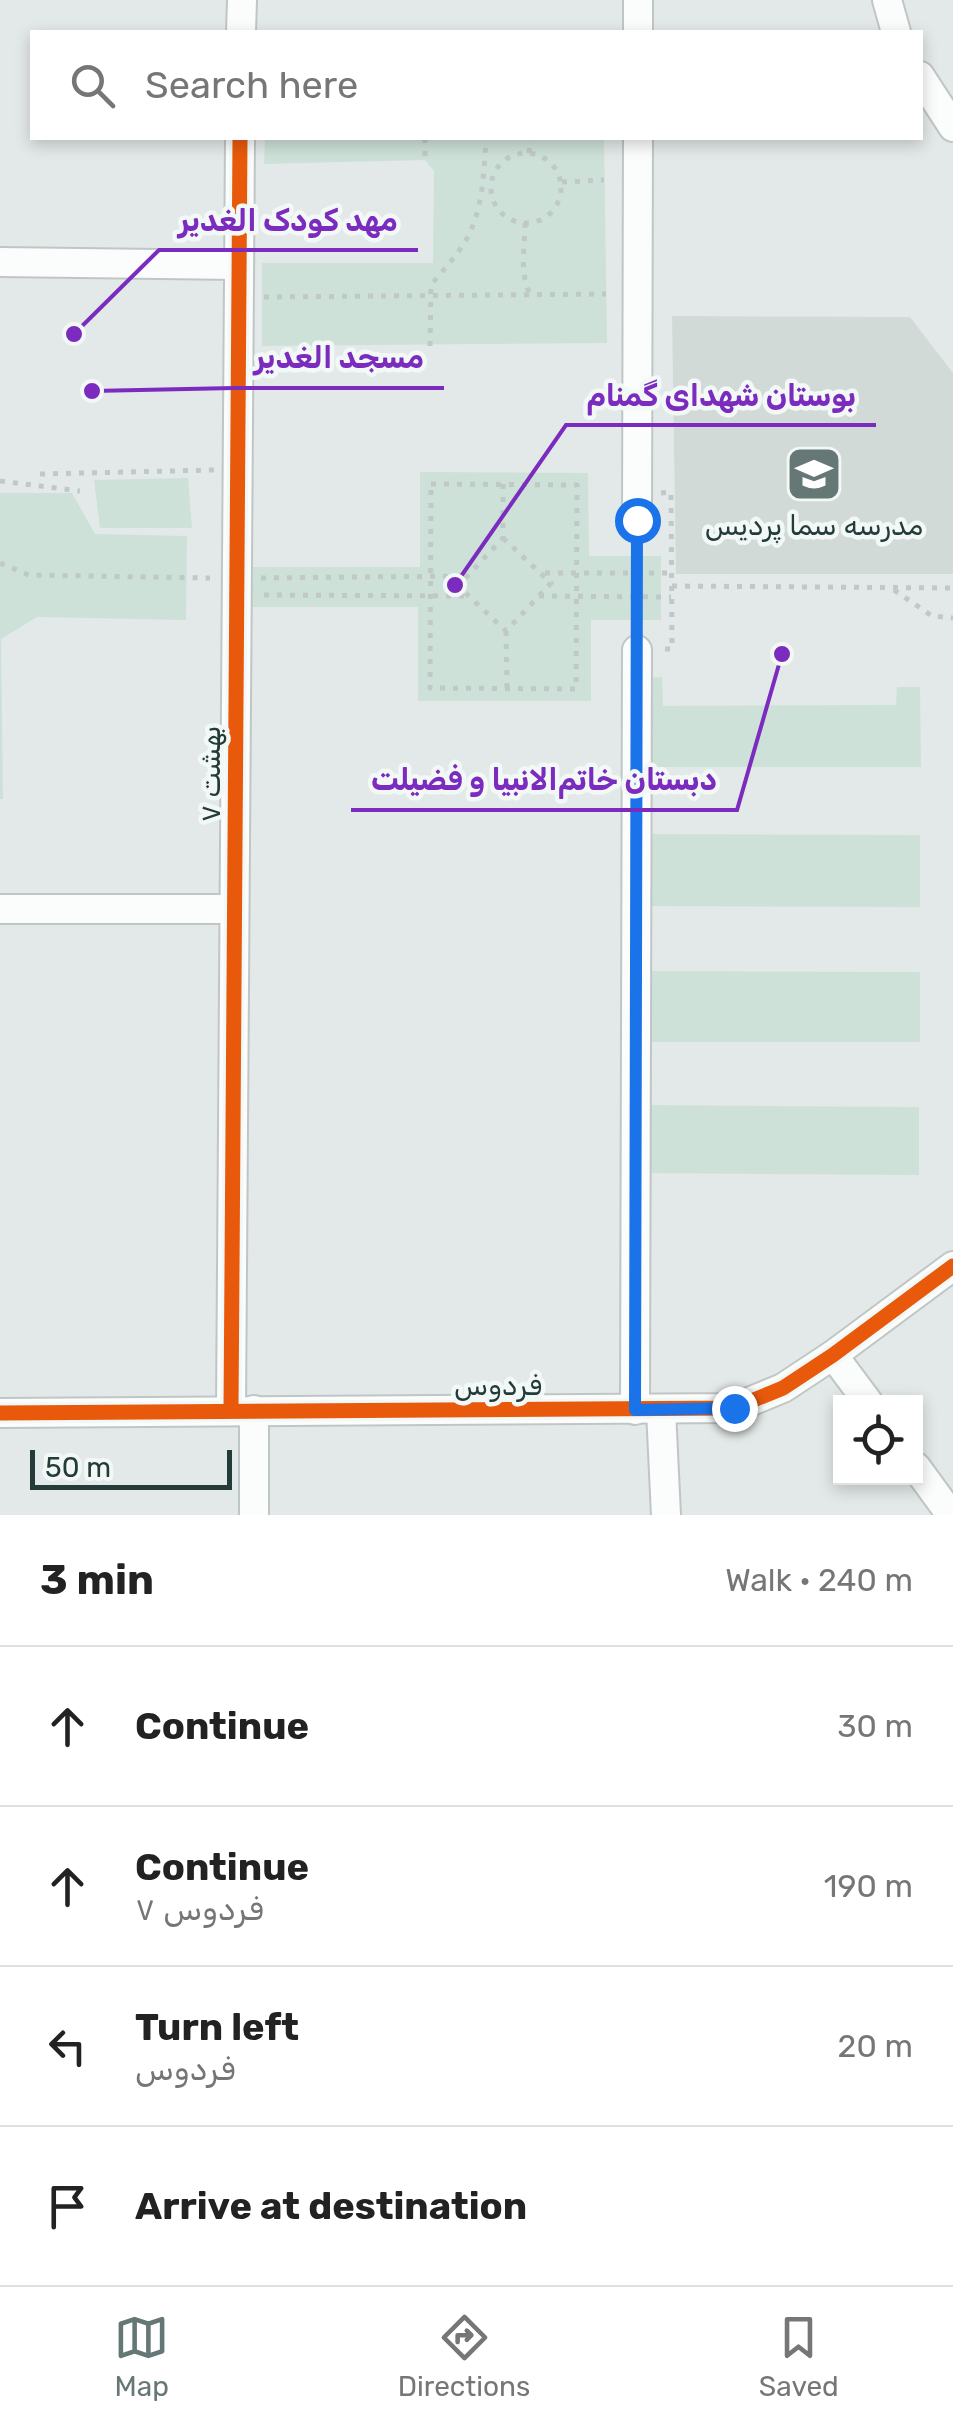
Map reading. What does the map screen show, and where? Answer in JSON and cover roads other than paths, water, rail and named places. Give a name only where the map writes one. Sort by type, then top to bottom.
[{"type":"street","points":[[241,30],[242,0]]},
{"type":"street","points":[[638,0],[638,30]]},
{"type":"street","points":[[887,0],[895,30]]},
{"type":"street","points":[[923,81],[953,127]]},
{"type":"street","name":"بهشت ۷","points":[[240,140],[234,910],[243,1410],[254,1515]]},
{"type":"street","points":[[637,506],[638,140]]},
{"type":"street","points":[[0,262],[238,265]]},
{"type":"street","points":[[637,650],[648,1410],[666,1515]]},
{"type":"street","points":[[0,910],[234,910]]},
{"type":"street","name":"فردوس","points":[[0,1413],[734,1408],[783,1388],[953,1266]]},
{"type":"street","points":[[833,1355],[863,1395]]},
{"type":"street","points":[[923,1477],[951,1515]]},
{"type":"place","name":"مهد کودک الغدیر","points":[[74,334]]},
{"type":"place","name":"مسجد الغدیر","points":[[92,391]]},
{"type":"place","name":"مدرسه سما پردیس","points":[[814,474]]},
{"type":"place","name":"بوستان شهدای گمنام","points":[[455,585]]},
{"type":"place","name":"دبستان خاتم‌الانبیا و فضیلت","points":[[782,654]]}]
